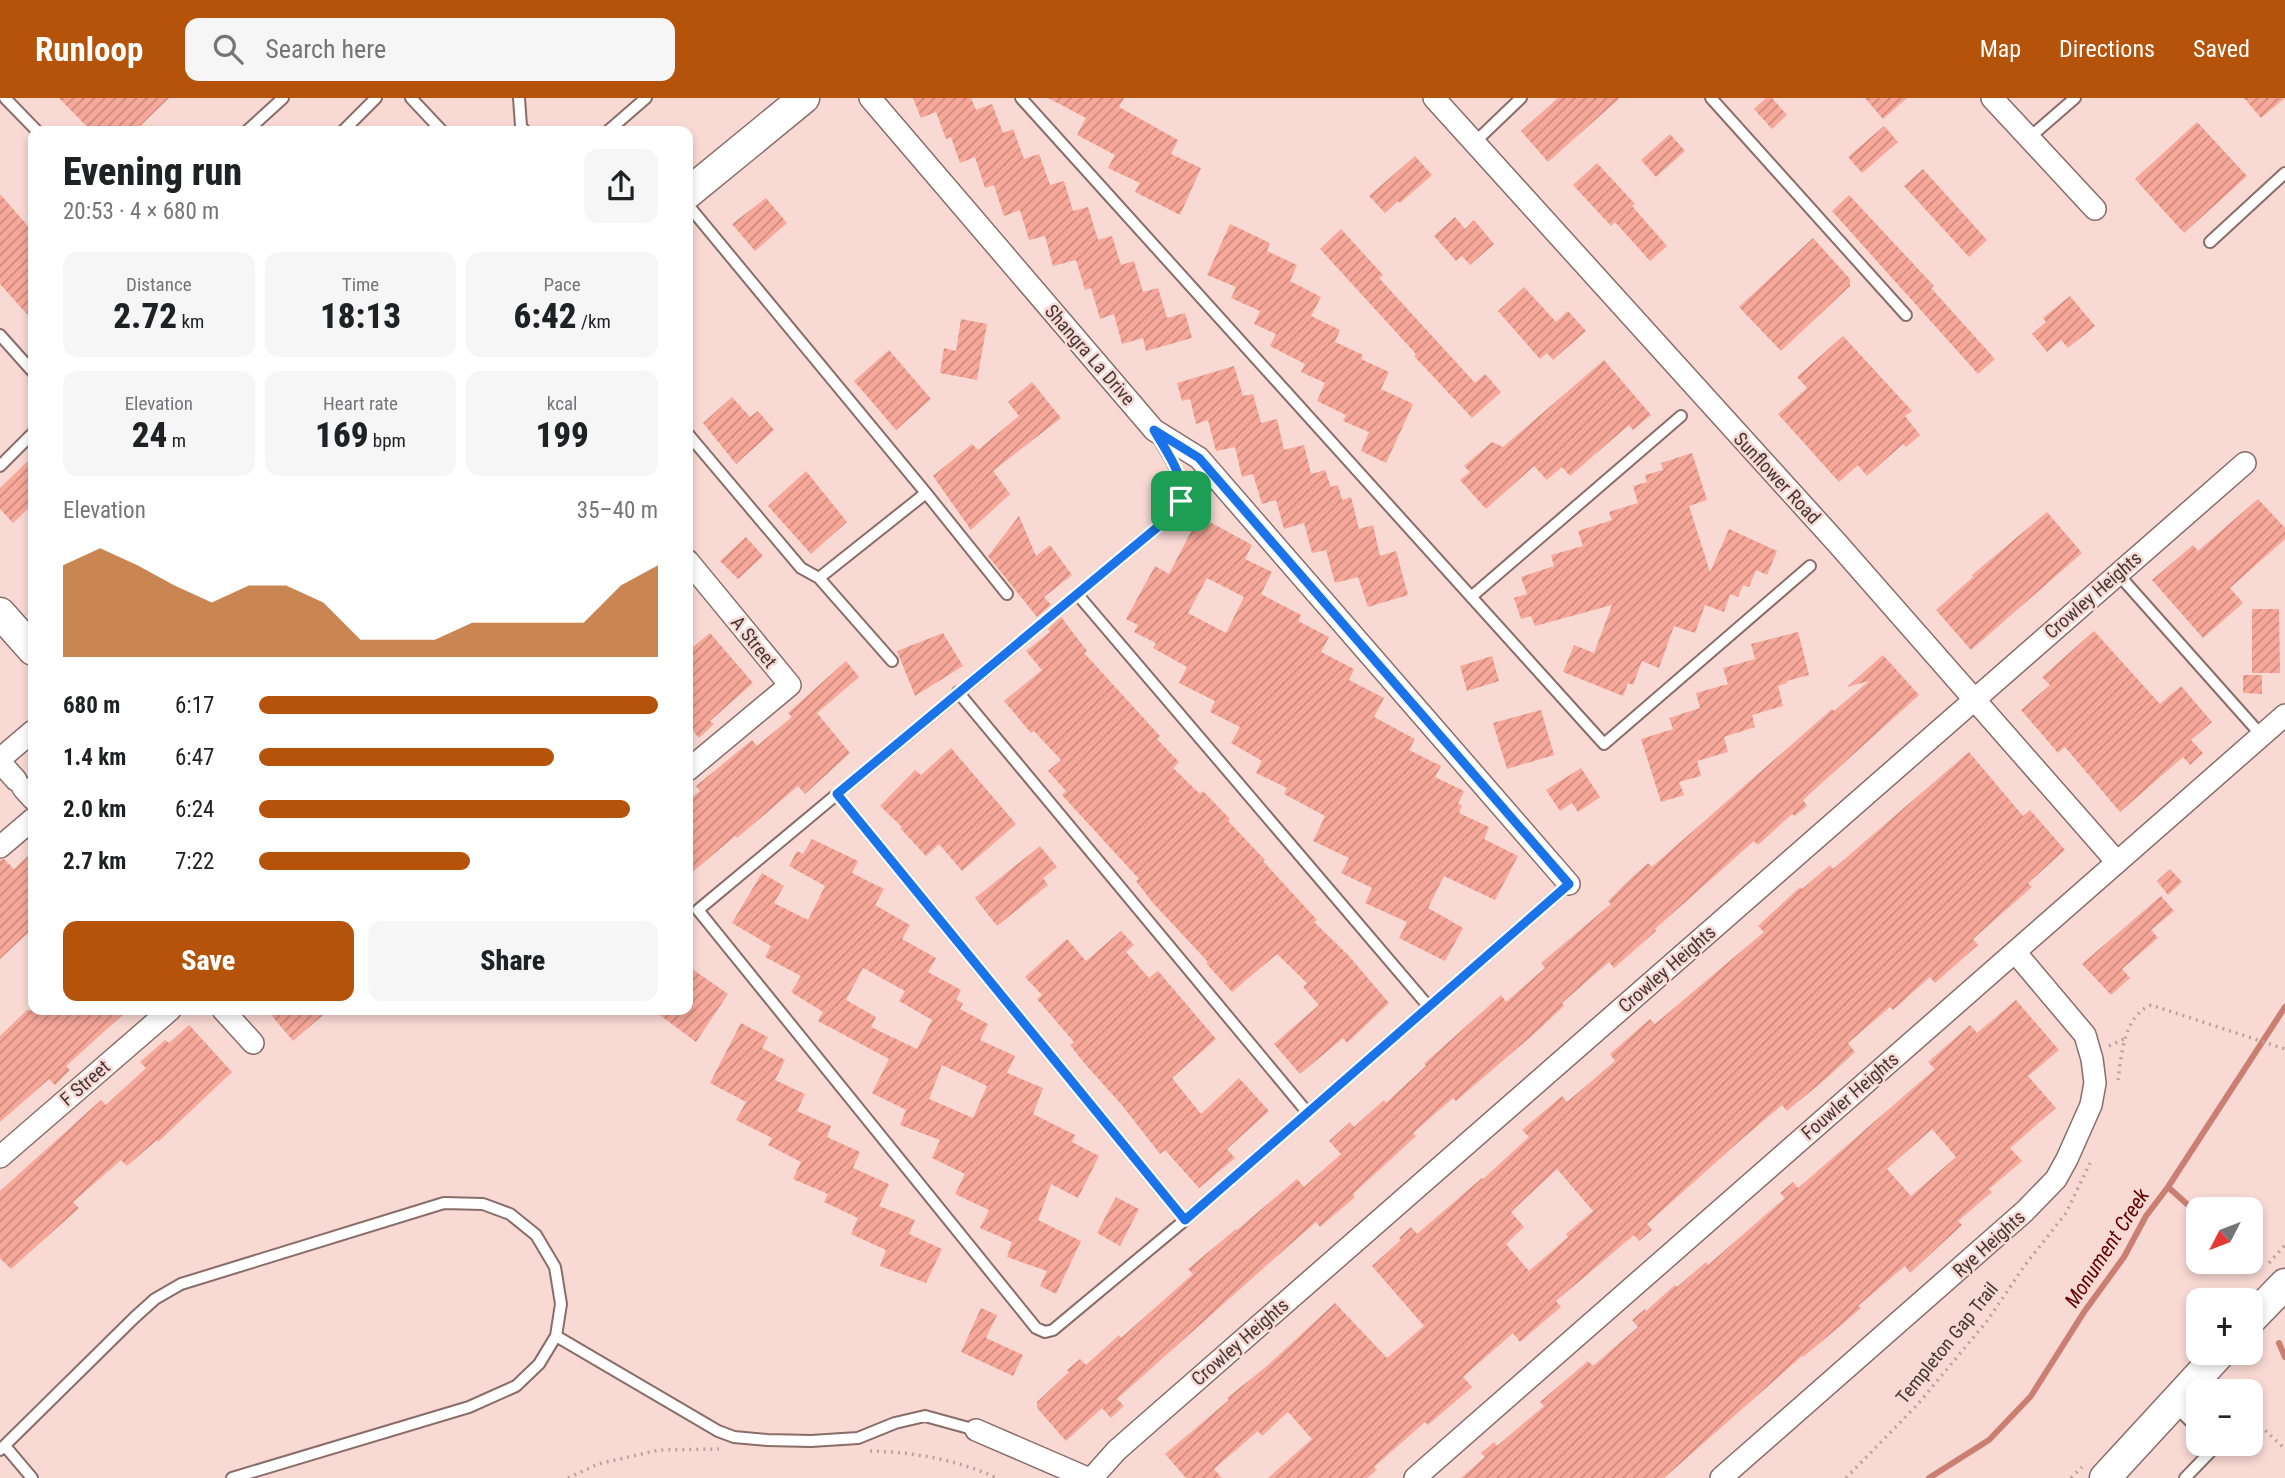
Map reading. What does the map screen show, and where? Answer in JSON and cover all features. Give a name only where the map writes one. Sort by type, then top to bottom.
[{"type":"street","points":[[693,189],[804,98]]},
{"type":"street","name":"Shangra La Drive","points":[[870,98],[1154,430],[1199,458],[1569,884]]},
{"type":"street","name":"Sunflower Road","points":[[1434,98],[1837,543],[2117,862]]},
{"type":"street","points":[[1992,98],[2095,209]]},
{"type":"street","name":"Crowley Heights","points":[[1090,1478],[1118,1450],[2245,463]]},
{"type":"street","name":"A Street","points":[[693,567],[790,685],[693,766]]},
{"type":"street","points":[[0,613],[28,644]]},
{"type":"street","name":"Fouwler Heights","points":[[1415,1478],[2285,715]]},
{"type":"street","points":[[24,789],[0,760],[28,735]]},
{"type":"street","points":[[0,847],[28,823]]},
{"type":"street","name":"Rye Heights","points":[[1721,1478],[1936,1291],[2025,1211],[2056,1179],[2091,1105],[2095,1083],[2092,1059],[2084,1035],[2014,952]]},
{"type":"street","name":"F Street","points":[[0,1157],[164,1015]]},
{"type":"street","points":[[228,1015],[254,1043]]},
{"type":"street","points":[[2263,1307],[2285,1284]]},
{"type":"street","points":[[2105,1478],[2209,1365]]},
{"type":"street","points":[[976,1430],[1090,1478]]},
{"type":"lane","points":[[5,98],[32,126]]},
{"type":"lane","points":[[252,126],[283,98]]},
{"type":"lane","points":[[347,126],[376,98]]},
{"type":"lane","points":[[411,98],[437,126]]},
{"type":"lane","points":[[519,98],[521,126]]},
{"type":"lane","points":[[614,126],[646,98]]},
{"type":"lane","points":[[1021,98],[1604,744],[1810,566]]},
{"type":"lane","points":[[1474,143],[1521,98]]},
{"type":"lane","points":[[1711,98],[1906,315]]},
{"type":"lane","points":[[2029,138],[2075,98]]},
{"type":"lane","points":[[2210,242],[2285,173]]},
{"type":"lane","points":[[693,211],[1007,594]]},
{"type":"lane","points":[[0,335],[28,366]]},
{"type":"lane","points":[[1471,597],[1681,416]]},
{"type":"lane","points":[[1154,430],[1182,487],[1181,501],[1172,515],[698,910],[1036,1328],[1045,1332],[1053,1330],[1185,1220],[1569,884]]},
{"type":"lane","points":[[0,466],[28,438]]},
{"type":"lane","points":[[693,440],[801,568],[820,578],[892,661]]},
{"type":"lane","points":[[820,578],[926,493]]},
{"type":"lane","points":[[2118,574],[2262,736]]},
{"type":"lane","points":[[1078,595],[1429,1007]]},
{"type":"lane","points":[[958,692],[1307,1112]]},
{"type":"lane","points":[[837,794],[1185,1220]]},
{"type":"lane","points":[[32,1478],[2,1448],[155,1298],[181,1284],[444,1203],[483,1204],[510,1213],[536,1235],[555,1267],[561,1304],[556,1336],[539,1364],[516,1386],[469,1407],[232,1478]]},
{"type":"lane","points":[[556,1336],[718,1431],[734,1437],[811,1441],[858,1438],[895,1423],[925,1416],[976,1430]]},
{"type":"lane","points":[[2174,1404],[2186,1416]]},
{"type":"lane","points":[[2185,1478],[2207,1456]]},
{"type":"path","points":[[2117,1083],[2130,1025],[2151,1005],[2285,1049]]},
{"type":"path","name":"Templeton Gap Trail","points":[[1846,1478],[1918,1404],[1987,1321],[2025,1265],[2066,1213],[2093,1157]]},
{"type":"path","points":[[2263,1428],[2285,1449]]},
{"type":"building","points":[[59,98],[169,98],[140,126],[86,126]]},
{"type":"building","points":[[913,98],[971,98],[976,110],[992,104],[1003,133],[1013,129],[1024,159],[1039,154],[1050,185],[1064,181],[1073,211],[1088,207],[1098,240],[1112,236],[1121,265],[1134,261],[1143,292],[1158,288],[1167,318],[1185,313],[1192,338],[1146,351],[1143,338],[1122,344],[1114,314],[1100,319],[1091,288],[1085,290],[1076,260],[1053,266],[1045,236],[1029,240],[1020,210],[1004,216],[994,185],[985,188],[975,157],[960,163],[951,137],[946,139],[936,112],[921,118]]},
{"type":"building","points":[[1048,98],[1124,98],[1119,107],[1178,140],[1171,154],[1201,168],[1180,215],[1135,192],[1140,183],[1108,168],[1115,155],[1077,135],[1086,118]]},
{"type":"building","points":[[1558,98],[1620,98],[1548,162],[1521,131]]},
{"type":"building","points":[[1766,98],[1772,98],[1787,115],[1772,129],[1754,109]]},
{"type":"building","points":[[1865,98],[1907,98],[1883,119]]},
{"type":"building","points":[[2244,98],[2285,98],[2261,118]]},
{"type":"building","points":[[2197,122],[2247,176],[2184,233],[2135,179]]},
{"type":"building","points":[[1884,126],[1898,142],[1862,173],[1848,157]]},
{"type":"building","points":[[1670,134],[1685,151],[1656,177],[1641,160]]},
{"type":"building","points":[[1415,156],[1432,175],[1385,213],[1369,196]]},
{"type":"building","points":[[1597,163],[1635,204],[1632,206],[1667,246],[1650,261],[1615,222],[1611,226],[1573,185]]},
{"type":"building","points":[[1923,169],[1987,240],[1969,257],[1904,186]]},
{"type":"building","points":[[0,194],[28,226],[28,315],[0,284]]},
{"type":"building","points":[[1849,195],[1934,286],[1931,288],[1995,359],[1978,374],[1832,211]]},
{"type":"building","points":[[766,198],[787,223],[755,251],[732,224]]},
{"type":"building","points":[[1455,217],[1465,229],[1474,220],[1494,244],[1470,265],[1462,256],[1456,261],[1434,236]]},
{"type":"building","points":[[1230,224],[1270,243],[1267,251],[1297,265],[1290,281],[1321,297],[1311,316],[1340,330],[1335,342],[1363,355],[1361,359],[1389,372],[1381,389],[1413,404],[1386,463],[1361,451],[1369,432],[1343,421],[1346,415],[1317,401],[1325,383],[1301,372],[1305,364],[1270,346],[1276,334],[1254,324],[1260,311],[1231,298],[1236,287],[1207,275]]},
{"type":"building","points":[[1341,229],[1383,275],[1379,278],[1475,383],[1485,374],[1501,392],[1472,418],[1320,249]]},
{"type":"building","points":[[1813,238],[1850,279],[1850,286],[1781,351],[1739,307]]},
{"type":"building","points":[[1524,287],[1556,322],[1568,311],[1586,331],[1553,360],[1547,353],[1540,359],[1498,311]]},
{"type":"building","points":[[2070,296],[2095,326],[2068,348],[2061,340],[2047,352],[2032,334],[2046,322],[2043,318]]},
{"type":"building","points":[[961,319],[987,324],[977,380],[940,373],[944,348],[956,351]]},
{"type":"building","points":[[1843,336],[1912,411],[1905,416],[1920,435],[1906,447],[1903,444],[1867,476],[1858,465],[1839,482],[1778,414],[1807,388],[1797,377]]},
{"type":"building","points":[[889,350],[931,399],[896,430],[854,381]]},
{"type":"building","points":[[1604,360],[1651,415],[1633,430],[1629,425],[1570,476],[1562,467],[1547,480],[1534,466],[1486,509],[1460,480],[1470,472],[1464,466],[1492,442],[1503,447]]},
{"type":"building","points":[[1234,366],[1243,396],[1253,394],[1261,423],[1277,419],[1284,450],[1304,445],[1311,474],[1325,470],[1331,487],[1338,485],[1342,500],[1351,497],[1359,529],[1373,525],[1380,556],[1396,551],[1408,595],[1368,607],[1358,577],[1335,583],[1326,550],[1312,553],[1304,523],[1284,529],[1276,500],[1262,504],[1253,474],[1242,477],[1235,447],[1216,451],[1208,420],[1196,424],[1190,399],[1182,401],[1177,383]]},
{"type":"building","points":[[1032,382],[1061,418],[993,471],[1010,494],[971,530],[933,476],[972,444],[978,450],[1019,416],[1008,402]]},
{"type":"building","points":[[732,397],[750,417],[758,411],[774,430],[736,464],[703,423]]},
{"type":"building","points":[[1692,453],[1707,500],[1689,506],[1710,572],[1729,529],[1777,551],[1767,575],[1756,570],[1749,587],[1743,585],[1738,597],[1730,594],[1724,612],[1705,605],[1695,633],[1674,626],[1659,668],[1642,661],[1633,685],[1628,683],[1623,696],[1563,672],[1574,645],[1594,653],[1612,605],[1535,626],[1531,616],[1521,619],[1514,598],[1527,594],[1521,577],[1554,566],[1551,555],[1583,546],[1578,531],[1612,520],[1609,512],[1638,503],[1633,486],[1647,482],[1645,475],[1663,470],[1661,463]]},
{"type":"building","points":[[28,461],[28,509],[13,523],[0,509],[0,488]]},
{"type":"building","points":[[806,471],[847,522],[811,554],[768,506]]},
{"type":"building","points":[[2258,499],[2285,528],[2285,539],[2230,588],[2243,603],[2203,638],[2152,580],[2193,545],[2198,551]]},
{"type":"building","points":[[2047,512],[2082,553],[1971,650],[1936,610],[1973,577],[1972,575]]},
{"type":"building","points":[[1019,516],[1036,556],[1050,545],[1072,575],[1044,597],[1051,605],[1037,617],[988,556]]},
{"type":"building","points":[[1199,516],[1252,545],[1245,559],[1272,572],[1261,594],[1301,615],[1298,621],[1329,637],[1321,652],[1354,669],[1349,680],[1384,698],[1374,717],[1415,739],[1409,750],[1441,766],[1435,777],[1464,791],[1458,804],[1462,805],[1459,813],[1489,827],[1484,839],[1518,856],[1495,900],[1444,876],[1428,908],[1463,928],[1445,961],[1399,938],[1407,922],[1365,903],[1372,888],[1341,873],[1349,858],[1313,841],[1325,816],[1284,794],[1287,788],[1256,773],[1262,761],[1231,743],[1240,727],[1210,712],[1215,701],[1179,683],[1187,667],[1153,648],[1156,643],[1134,632],[1138,625],[1126,619],[1155,566],[1169,574]],"holes":[[[1207,578],[1244,597],[1226,633],[1188,613]]]},
{"type":"building","points":[[746,537],[763,556],[738,579],[720,561]]},
{"type":"building","points":[[2252,609],[2279,609],[2280,673],[2252,673]]},
{"type":"building","points":[[1061,617],[1087,651],[1084,653],[1160,736],[1157,739],[1179,762],[1173,768],[1200,794],[1203,791],[1230,819],[1228,821],[1317,920],[1314,922],[1348,955],[1389,1003],[1347,1043],[1343,1038],[1300,1074],[1274,1044],[1319,1005],[1303,987],[1307,983],[1277,954],[1232,992],[1153,903],[1136,881],[1139,879],[1062,795],[1066,791],[1048,771],[1061,760],[1034,731],[1031,733],[1004,701],[1042,670],[1026,651],[1050,632],[1048,629]]},
{"type":"building","points":[[2094,631],[2160,704],[2181,686],[2212,722],[2191,740],[2203,753],[2190,765],[2183,757],[2120,812],[2065,747],[2058,753],[2021,710],[2050,685],[2042,677]]},
{"type":"building","points":[[1798,632],[1809,675],[1778,686],[1783,706],[1752,715],[1755,727],[1724,737],[1728,752],[1697,761],[1701,776],[1679,782],[1684,795],[1661,802],[1641,739],[1673,729],[1669,718],[1700,708],[1696,693],[1728,684],[1723,668],[1755,659],[1751,644]]},
{"type":"building","points":[[710,633],[753,683],[710,721],[714,724],[699,738],[693,731],[693,647]]},
{"type":"building","points":[[943,633],[963,666],[915,696],[897,651]]},
{"type":"building","points":[[1883,655],[1919,695],[1803,800],[1807,806],[1795,816],[1792,814],[1758,845],[1754,841],[1614,968],[1609,962],[1562,1003],[1564,1006],[1534,1034],[1456,1101],[1453,1098],[1413,1133],[1416,1136],[1353,1194],[1355,1197],[1320,1227],[1316,1222],[1117,1399],[1124,1406],[1111,1418],[1102,1408],[1066,1441],[1037,1408],[1037,1402],[1069,1372],[1067,1370],[1080,1359],[1086,1365],[1119,1335],[1121,1338],[1193,1274],[1188,1269],[1297,1179],[1304,1187],[1341,1154],[1329,1141],[1350,1122],[1354,1127],[1384,1100],[1386,1103],[1426,1066],[1424,1064],[1501,995],[1506,1002],[1545,968],[1541,963],[1611,904],[1608,901],[1648,863],[1652,867],[1832,709],[1834,711],[1869,681],[1847,687]]},
{"type":"building","points":[[1492,656],[1499,681],[1467,691],[1460,666]]},
{"type":"building","points":[[846,661],[859,677],[817,713],[850,753],[805,794],[798,786],[693,872],[693,797],[700,791],[696,786],[752,740],[757,746],[792,717],[788,713]]},
{"type":"building","points":[[2243,675],[2262,675],[2262,694],[2243,693]]},
{"type":"building","points":[[1541,710],[1554,755],[1507,769],[1493,723]]},
{"type":"building","points":[[951,748],[1016,824],[962,871],[939,844],[926,856],[880,806],[915,770],[921,775]]},
{"type":"building","points":[[1969,752],[2023,816],[2030,810],[2065,850],[2028,883],[2032,887],[1973,939],[1978,945],[1935,983],[1930,977],[1893,1010],[1890,1007],[1848,1043],[1855,1052],[1829,1076],[1787,1111],[1782,1105],[1743,1138],[1647,1224],[1652,1230],[1639,1241],[1634,1235],[1556,1301],[1561,1307],[1520,1342],[1513,1333],[1463,1377],[1472,1387],[1428,1425],[1425,1422],[1374,1467],[1377,1470],[1367,1478],[1268,1478],[1312,1439],[1288,1412],[1262,1436],[1258,1431],[1214,1469],[1222,1478],[1186,1478],[1165,1454],[1229,1400],[1227,1398],[1267,1366],[1335,1303],[1387,1358],[1424,1326],[1372,1266],[1401,1240],[1399,1238],[1411,1227],[1417,1234],[1483,1179],[1529,1137],[1522,1130],[1562,1096],[1567,1102],[1615,1061],[1610,1054],[1650,1019],[1655,1024],[1764,932],[1758,926],[1800,887],[1802,889],[1830,865],[1833,869]],"holes":[[[1557,1169],[1593,1211],[1529,1271],[1506,1244],[1524,1227],[1511,1212]]]},
{"type":"building","points":[[1581,768],[1600,797],[1578,812],[1572,803],[1560,811],[1546,790]]},
{"type":"building","points":[[812,839],[858,861],[852,873],[884,889],[875,905],[910,925],[902,939],[936,958],[928,972],[961,990],[956,1000],[963,1003],[960,1009],[988,1024],[980,1040],[1015,1056],[1007,1073],[1043,1088],[1033,1114],[1075,1135],[1072,1142],[1099,1156],[1078,1198],[1051,1184],[1038,1220],[1081,1241],[1056,1294],[1040,1286],[1047,1271],[1007,1257],[1012,1242],[980,1228],[989,1210],[955,1194],[965,1174],[932,1158],[940,1140],[900,1125],[906,1110],[872,1093],[889,1059],[818,1021],[823,1012],[791,992],[801,976],[765,957],[771,946],[732,923],[762,873],[784,886],[774,903],[808,920],[825,886],[789,866],[797,851],[803,854]],"holes":[[[863,968],[905,991],[899,1001],[932,1020],[917,1049],[871,1027],[876,1017],[846,1000]],[[942,1065],[987,1086],[973,1118],[929,1099]]]},
{"type":"building","points":[[1040,846],[1057,867],[1043,878],[1048,885],[997,926],[975,898]]},
{"type":"building","points":[[28,856],[28,933],[0,959],[0,860],[4,859],[14,869]]},
{"type":"building","points":[[2170,869],[2182,882],[2168,895],[2157,881]]},
{"type":"building","points":[[2161,896],[2174,911],[2151,930],[2158,938],[2122,969],[2130,978],[2111,995],[2082,964]]},
{"type":"building","points":[[1121,931],[1134,945],[1126,952],[1149,978],[1158,971],[1216,1039],[1172,1078],[1201,1114],[1239,1078],[1269,1111],[1227,1149],[1235,1158],[1199,1188],[1165,1150],[1160,1154],[1085,1064],[1070,1045],[1074,1042],[1037,999],[1042,995],[1025,977],[1067,939],[1086,961]]},
{"type":"building","points":[[693,970],[728,994],[696,1042],[660,1015],[693,1015]]},
{"type":"building","points":[[2016,1000],[2059,1050],[2028,1076],[2056,1108],[2010,1148],[2022,1161],[1989,1189],[1992,1192],[1958,1221],[1962,1225],[1910,1273],[1905,1266],[1858,1306],[1861,1308],[1802,1356],[1664,1478],[1461,1478],[1485,1457],[1481,1453],[1494,1442],[1497,1446],[1544,1406],[1540,1402],[1588,1361],[1593,1366],[1638,1327],[1632,1320],[1706,1262],[1708,1265],[1785,1198],[1780,1193],[1793,1182],[1798,1188],[1935,1069],[1928,1062],[1970,1025],[1977,1033]],"holes":[[[1932,1129],[1956,1157],[1911,1196],[1887,1169]]]},
{"type":"building","points":[[27,1010],[28,1015],[122,1015],[66,1066],[70,1070],[55,1085],[49,1079],[0,1122],[0,1036]]},
{"type":"building","points":[[271,1015],[323,1015],[293,1041]]},
{"type":"building","points":[[741,1023],[768,1037],[762,1048],[785,1060],[775,1080],[805,1094],[797,1111],[831,1126],[827,1137],[860,1152],[853,1168],[889,1184],[879,1206],[915,1220],[909,1234],[942,1249],[926,1283],[880,1266],[886,1250],[851,1234],[858,1218],[824,1202],[828,1194],[793,1179],[801,1162],[768,1145],[772,1138],[736,1120],[746,1102],[710,1083]]},
{"type":"building","points":[[189,1025],[232,1072],[158,1142],[157,1140],[127,1166],[121,1160],[73,1202],[79,1208],[11,1269],[0,1258],[0,1191],[101,1100],[106,1105],[146,1068],[140,1062],[165,1040],[169,1043]]},
{"type":"building","points":[[1116,1197],[1139,1209],[1120,1246],[1097,1233]]},
{"type":"building","points":[[981,1308],[997,1315],[986,1338],[1023,1355],[1013,1376],[961,1352]]},
{"type":"waterway","name":"Monument Creek","points":[[1929,1478],[1989,1440],[2031,1396],[2084,1312],[2124,1257],[2146,1216],[2168,1187],[2285,1007]]},
{"type":"waterway","points":[[2168,1187],[2186,1203]]},
{"type":"waterway","points":[[2279,1343],[2285,1357]]},
{"type":"route","points":[[1154,430],[1199,458],[1569,884],[1185,1220],[837,794],[1172,515],[1181,501],[1182,487],[1154,430]]}]
